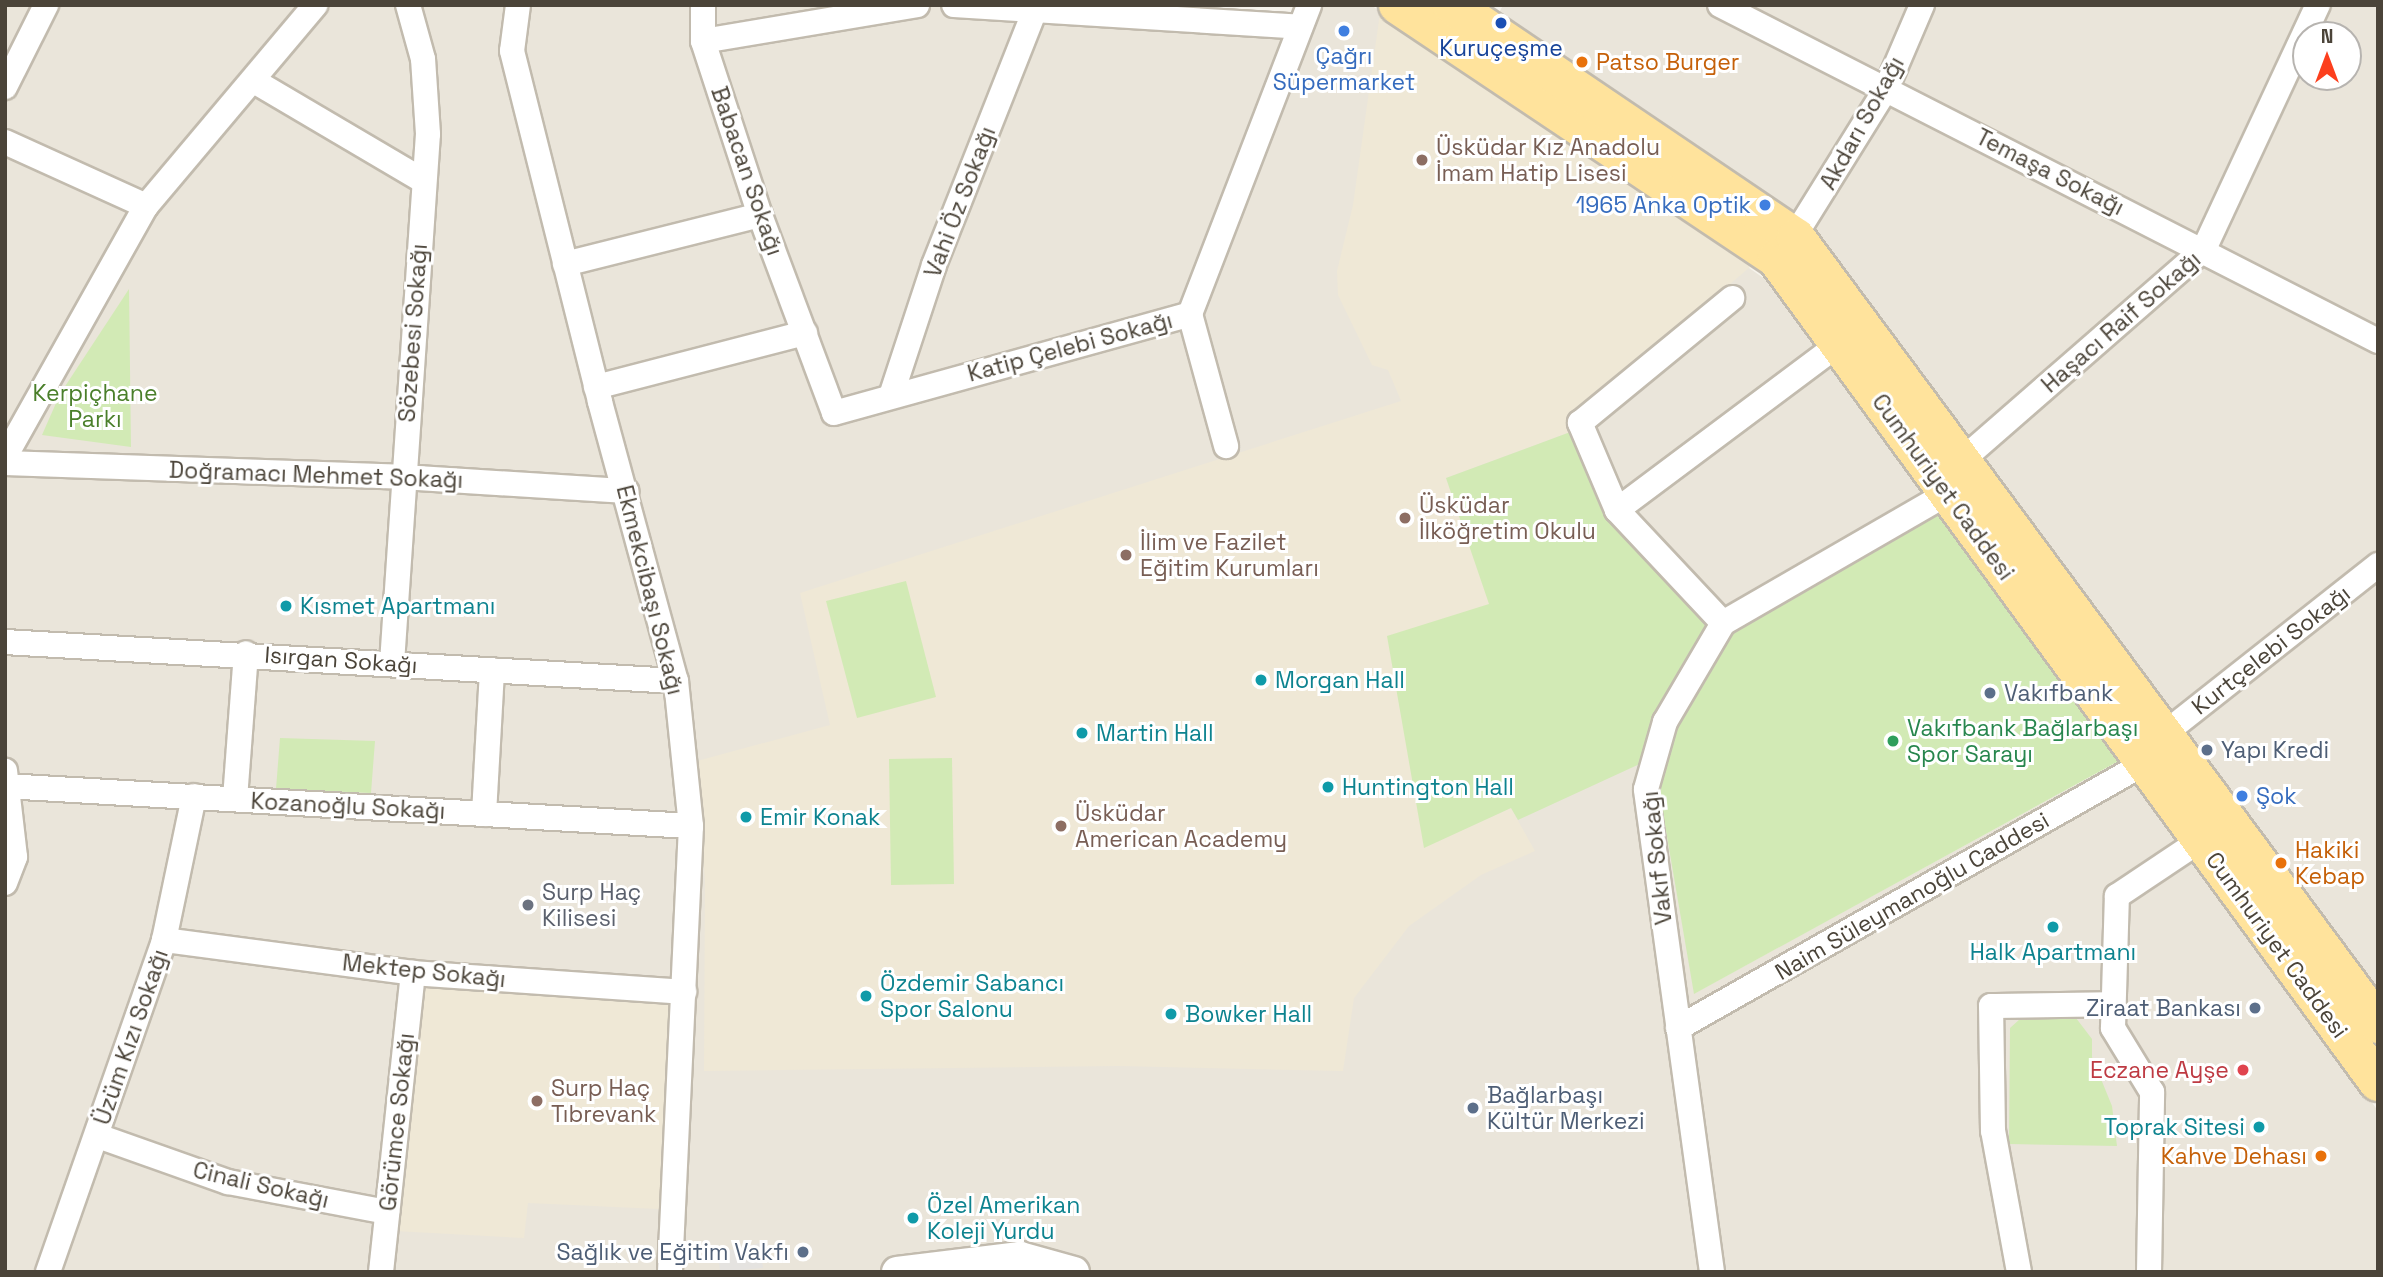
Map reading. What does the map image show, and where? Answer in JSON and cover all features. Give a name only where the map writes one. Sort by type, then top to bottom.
[{"type":"main road","name":"Cumhuriyet Caddesi","points":[[1398,5],[1786,249],[1839,344],[1961,478]]},
{"type":"main road","name":"Cumhuriyet Caddesi","points":[[1464,8],[1786,249],[1961,478],[2154,749],[2372,1004]]},
{"type":"main road","name":"Cumhuriyet Caddesi","points":[[2154,749],[2201,840],[2378,1082]]},
{"type":"street","points":[[5,87],[46,5]]},
{"type":"street","points":[[5,457],[146,206],[254,81],[314,5]]},
{"type":"street","name":"Sözebesi Sokağı","points":[[392,663],[402,477],[428,134],[423,59],[408,5]]},
{"type":"street","name":"Ekmekcibaşı Sokağı","points":[[518,5],[512,51],[596,387],[627,491],[676,681],[691,826],[670,1272]]},
{"type":"street","name":"Babacan Sokağı","points":[[703,5],[703,41],[760,215],[834,413]]},
{"type":"street","points":[[703,41],[917,5]]},
{"type":"street","points":[[954,5],[1035,10],[1305,16]]},
{"type":"street","name":"Temaşa Sokağı","points":[[1720,5],[2204,249],[2378,341]]},
{"type":"street","name":"Akdarı Sokağı","points":[[1786,249],[1886,89],[1922,5]]},
{"type":"street","name":"Haşacı Raif Sokağı","points":[[1961,478],[2204,249],[2318,5]]},
{"type":"street","name":"Vahi Öz Sokağı","points":[[891,396],[934,265],[1035,10]]},
{"type":"street","name":"Katip Çelebi Sokağı","points":[[834,413],[1190,314],[1305,16]]},
{"type":"street","points":[[254,81],[424,181]]},
{"type":"street","points":[[5,142],[146,206]]},
{"type":"street","points":[[565,264],[760,215]]},
{"type":"street","points":[[1723,623],[1617,510],[1580,424],[1732,298]]},
{"type":"street","points":[[1190,314],[1226,446]]},
{"type":"street","points":[[596,387],[805,333]]},
{"type":"street","points":[[1617,510],[1839,344]]},
{"type":"street","name":"Doğramacı Mehmet Sokağı","points":[[5,463],[402,477],[627,491]]},
{"type":"street","name":"Vakıf Sokağı","points":[[1712,1272],[1646,789],[1665,722],[1723,623],[1961,478]]},
{"type":"street","name":"Kurtçelebi Sokağı","points":[[2154,749],[2378,565]]},
{"type":"street","name":"Isırgan Sokağı","points":[[5,642],[246,653],[676,681]]},
{"type":"street","points":[[235,799],[246,653]]},
{"type":"street","points":[[484,814],[492,670]]},
{"type":"street","name":"Naim Süleymanoğlu Caddesi","points":[[1678,1028],[2154,749]]},
{"type":"street","points":[[5,883],[15,857],[6,780]]},
{"type":"street","name":"Kozanoğlu Sokağı","points":[[6,780],[235,799],[691,826]]},
{"type":"street","name":"Üzüm Kızı Sokağı","points":[[48,1272],[98,1136],[164,940],[194,796]]},
{"type":"street","points":[[2149,1272],[2152,1092],[2113,1028],[2117,897],[2201,840]]},
{"type":"street","name":"Mektep Sokağı","points":[[164,940],[413,973],[684,992]]},
{"type":"street","name":"Görümce Sokağı","points":[[381,1272],[413,973]]},
{"type":"street","points":[[2018,1272],[1993,1131],[1991,1006],[2113,1004]]},
{"type":"street","name":"Cinali Sokağı","points":[[98,1136],[228,1182],[387,1212]]},
{"type":"street","points":[[897,1272],[1020,1257],[1074,1272]]},
{"type":"shaded area","points":[[5,5],[1013,5],[1291,21],[1298,5],[1371,5],[1775,286],[1947,508],[1727,637],[1695,993],[2126,757],[2378,1111],[2378,1272],[5,1272]]},
{"type":"shaded area","points":[[1503,5],[2378,5],[2378,1001],[1810,229],[1498,15]]},
{"type":"shaded area","points":[[1380,13],[1750,267],[1569,421],[1573,431],[1446,478],[1490,604],[1424,847],[1511,808],[1535,851],[1481,875],[1409,926],[1354,998],[1343,1071],[1118,1066],[704,1071],[705,881],[697,761],[830,725],[800,593],[1401,401],[1388,370],[1372,365],[1338,295],[1337,271],[1353,205]]},
{"type":"shaded area","name":"Surp Haç Tıbrevank","points":[[421,981],[672,999],[659,1209],[528,1203],[524,1238],[395,1231]]},
{"type":"shaded area","points":[[760,1243],[763,1268],[720,1272],[718,1253]]},
{"type":"green space","name":"Kerpiçhane Parkı","points":[[129,289],[131,447],[42,435],[60,394]]},
{"type":"green space","points":[[1573,431],[1715,624],[1644,762],[1518,820],[1511,808],[1424,848],[1387,636],[1489,604],[1446,478]]},
{"type":"green space","name":"Vakıfbank Bağlarbaşı Spor Sarayı","points":[[1947,508],[2126,757],[1694,994],[1659,790],[1674,726],[1727,637]]},
{"type":"green space","points":[[906,581],[936,697],[857,718],[826,601]]},
{"type":"green space","points":[[280,738],[375,741],[371,793],[276,789]]},
{"type":"green space","points":[[952,758],[954,884],[891,885],[889,759]]},
{"type":"green space","points":[[2076,1018],[2092,1039],[2092,1057],[2112,1106],[2117,1146],[2009,1144],[2010,1028],[2020,1019]]},
{"type":"place","name":"Kuruçeşme","points":[[1501,23]]},
{"type":"place","name":"Çağrı Süpermarket","points":[[1344,31]]},
{"type":"place","name":"Patso Burger","points":[[1582,62]]},
{"type":"place","name":"Üsküdar Kız Anadolu İmam Hatip Lisesi","points":[[1422,160]]},
{"type":"place","name":"1965 Anka Optik","points":[[1765,205]]},
{"type":"place","name":"Üsküdar İlköğretim Okulu","points":[[1405,518]]},
{"type":"place","name":"İlim ve Fazilet Eğitim Kurumları","points":[[1126,555]]},
{"type":"place","name":"Kısmet Apartmanı","points":[[286,606]]},
{"type":"place","name":"Morgan Hall","points":[[1261,680]]},
{"type":"place","name":"Vakıfbank","points":[[1990,693]]},
{"type":"place","name":"Martin Hall","points":[[1082,733]]},
{"type":"place","name":"Vakıfbank Bağlarbaşı Spor Sarayı","points":[[1893,741]]},
{"type":"place","name":"Yapı Kredi","points":[[2207,750]]},
{"type":"place","name":"Huntington Hall","points":[[1328,787]]},
{"type":"place","name":"Şok","points":[[2242,796]]},
{"type":"place","name":"Emir Konak","points":[[746,817]]},
{"type":"place","name":"Üsküdar American Academy","points":[[1061,826]]},
{"type":"place","name":"Hakiki Kebap","points":[[2281,863]]},
{"type":"place","name":"Surp Haç Kilisesi","points":[[528,905]]},
{"type":"place","name":"Halk Apartmanı","points":[[2053,927]]},
{"type":"place","name":"Özdemir Sabancı Spor Salonu","points":[[866,996]]},
{"type":"place","name":"Ziraat Bankası","points":[[2255,1008]]},
{"type":"place","name":"Bowker Hall","points":[[1171,1014]]},
{"type":"place","name":"Eczane Ayşe","points":[[2243,1070]]},
{"type":"place","name":"Surp Haç Tıbrevank","points":[[537,1101]]},
{"type":"place","name":"Bağlarbaşı Kültür Merkezi","points":[[1473,1108]]},
{"type":"place","name":"Toprak Sitesi","points":[[2259,1127]]},
{"type":"place","name":"Kahve Dehası","points":[[2321,1156]]},
{"type":"place","name":"Özel Amerikan Koleji Yurdu","points":[[913,1218]]},
{"type":"place","name":"Sağlık ve Eğitim Vakfı","points":[[803,1252]]}]
